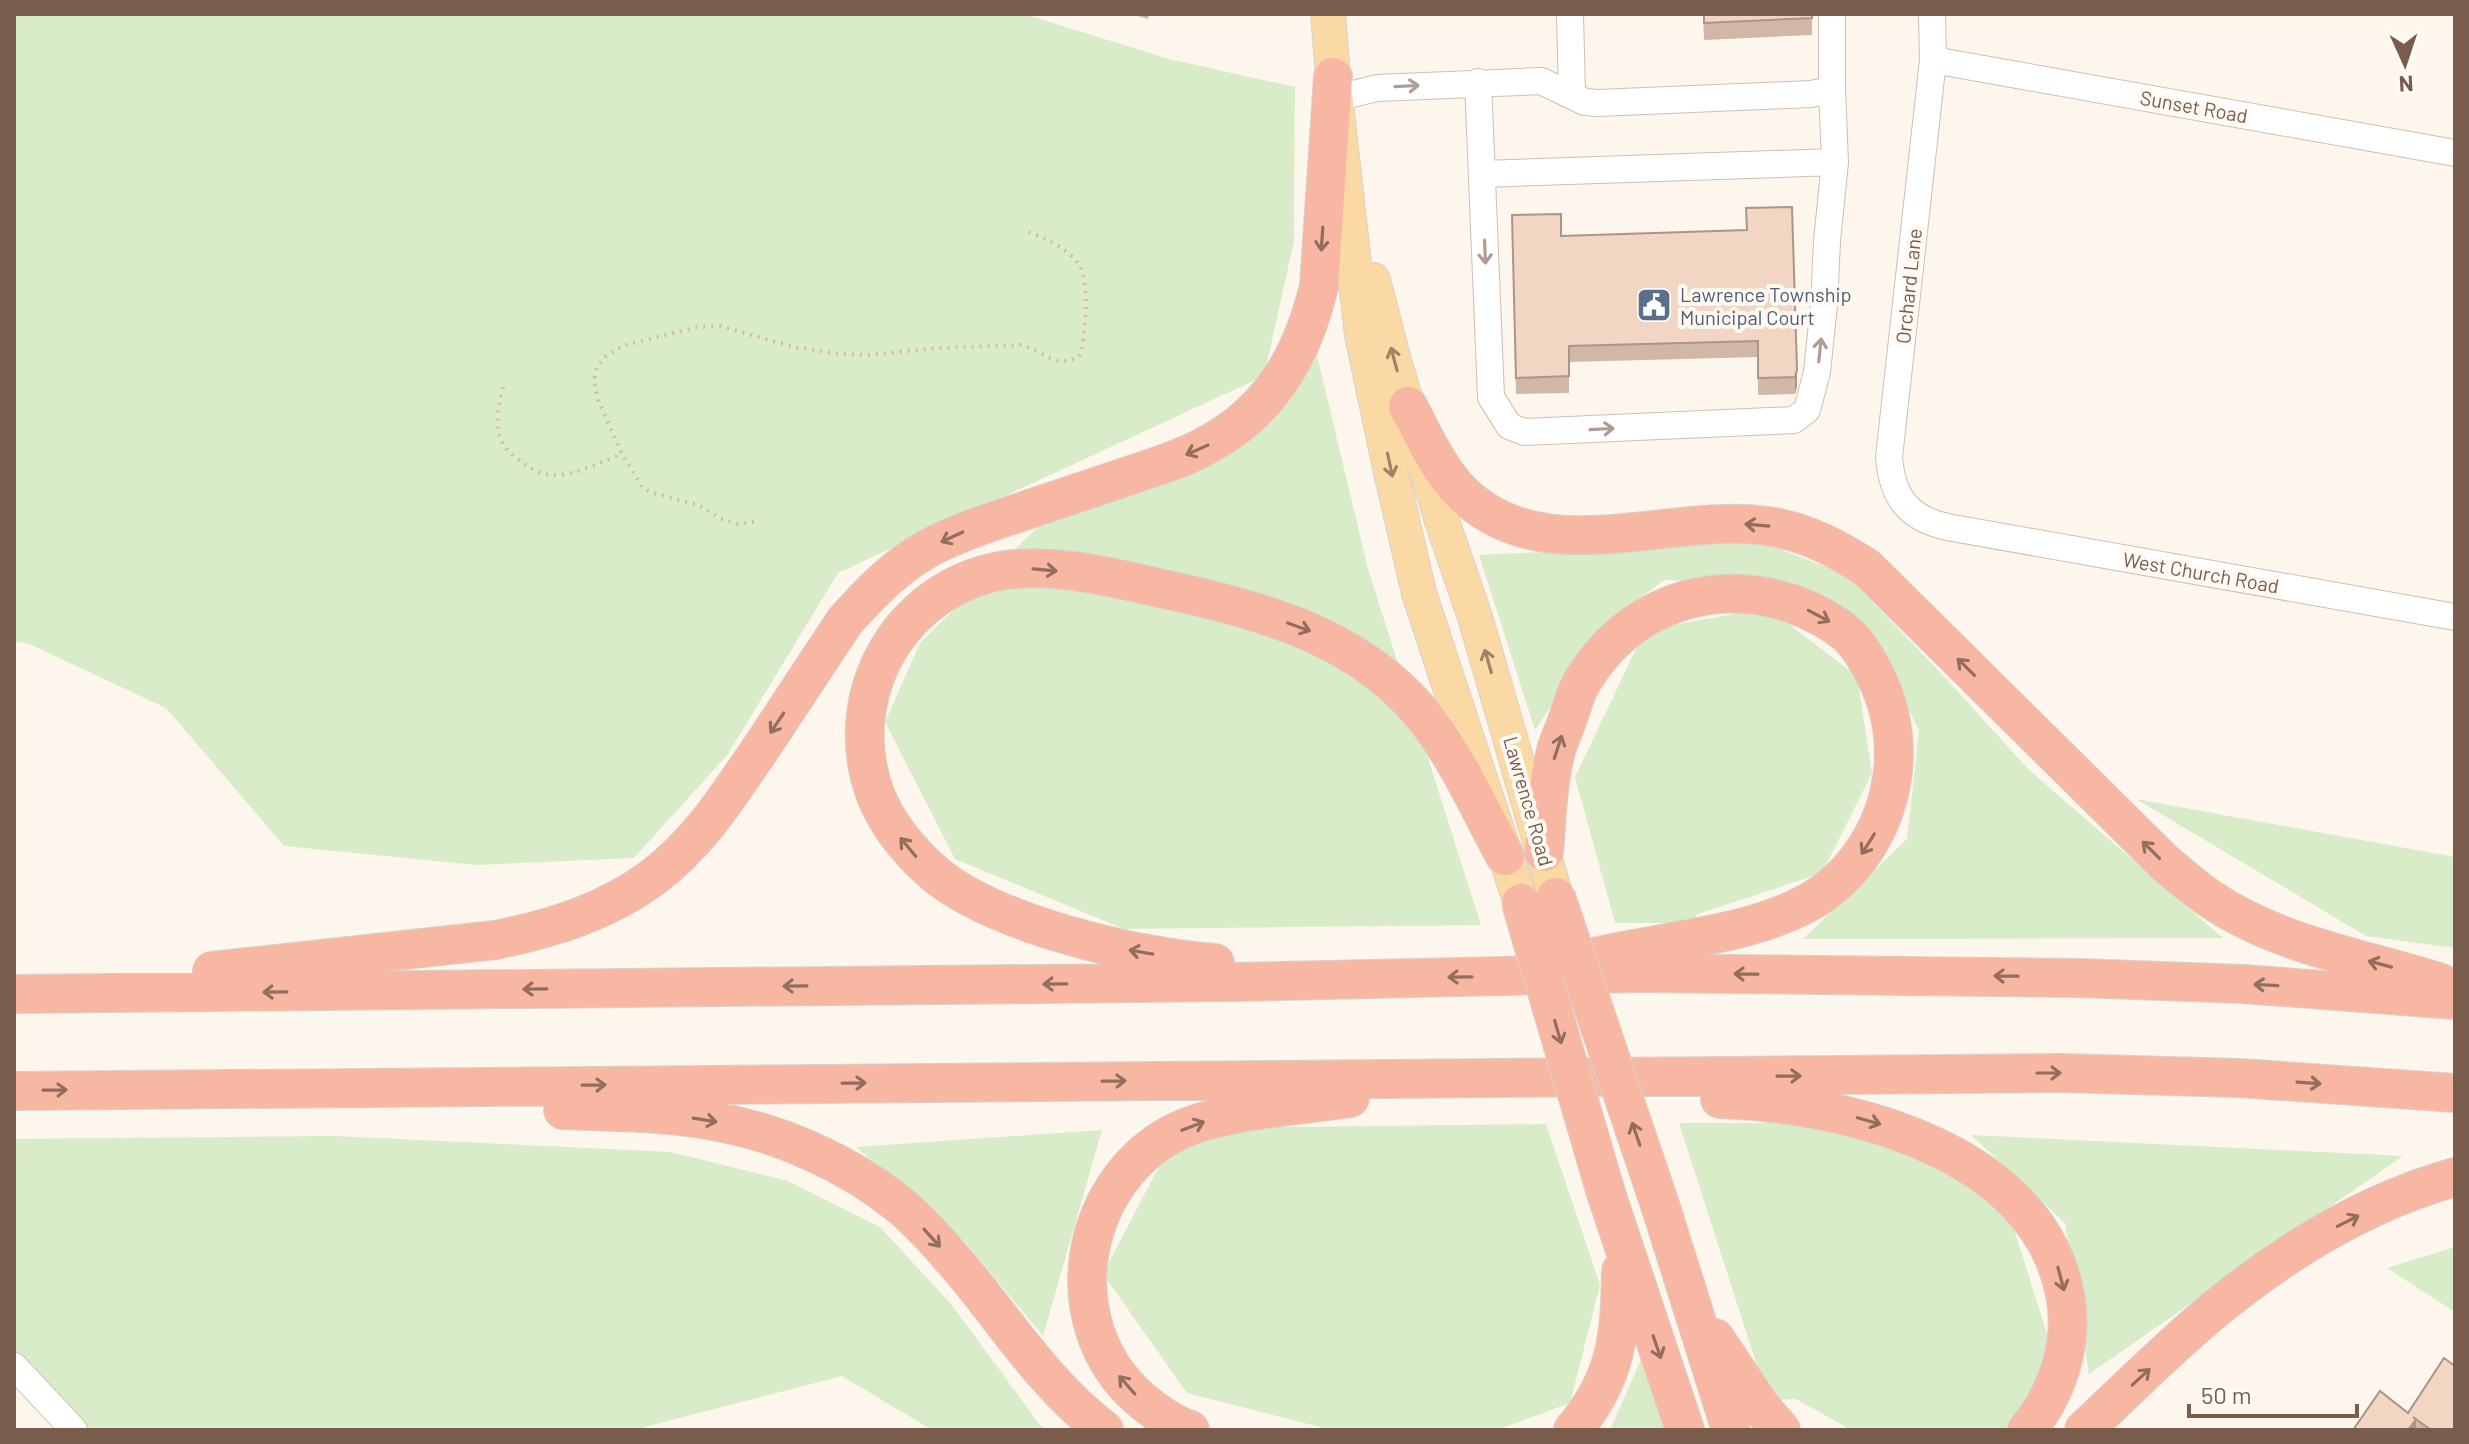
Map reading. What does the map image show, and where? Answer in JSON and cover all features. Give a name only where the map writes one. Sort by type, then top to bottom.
[{"type":"highway","points":[[14,994],[495,940],[539,932],[619,900],[652,878],[713,819],[845,621],[870,592],[899,568],[960,533],[1172,461],[1207,446],[1261,404],[1298,351],[1311,320],[1319,286],[1335,87]]},
{"type":"highway","points":[[1408,406],[1440,465],[1459,490],[1485,511],[1509,524],[1538,533],[1567,536],[1737,523],[1804,534],[1837,549],[1867,568],[2165,863],[2210,899],[2257,924],[2313,946],[2455,987]]},
{"type":"highway","points":[[1413,978],[1200,962],[1121,949],[1019,918],[954,887],[919,859],[897,833],[880,805],[871,781],[864,747],[865,713],[873,679],[884,655],[903,627],[935,598],[974,578],[1016,569],[1052,570],[1134,583],[1195,596],[1294,625],[1321,635],[1351,652],[1375,668],[1408,698],[1441,740],[1505,856]]},
{"type":"highway","points":[[1508,977],[1599,955],[1765,922],[1793,911],[1845,875],[1866,849],[1880,823],[1890,795],[1895,762],[1893,729],[1886,697],[1870,665],[1849,636],[1830,622],[1801,607],[1769,596],[1716,593],[1682,600],[1648,615],[1619,636],[1597,658],[1580,684],[1555,753],[1544,852]]},
{"type":"highway","name":"Lawrence Road","points":[[1538,900],[1606,1193],[1685,1430]]},
{"type":"highway","name":"Lawrence Road","points":[[1538,900],[1661,1208],[1731,1430]]},
{"type":"highway","points":[[14,994],[1218,982],[1638,973],[2064,977],[2258,985],[2455,1000]]},
{"type":"highway","points":[[14,1091],[2062,1073],[2239,1078],[2455,1093]]},
{"type":"highway","points":[[1190,1430],[1153,1410],[1131,1391],[1113,1369],[1090,1314],[1086,1283],[1088,1254],[1107,1198],[1126,1172],[1146,1152],[1172,1134],[1201,1122],[1491,1077]]},
{"type":"highway","points":[[1599,1077],[1680,1097],[1754,1100],[1828,1110],[1873,1121],[1952,1156],[2022,1207],[2038,1226],[2052,1251],[2063,1280],[2068,1311],[2067,1343],[2060,1373],[2048,1400],[2027,1430]]},
{"type":"highway","points":[[96,1090],[656,1113],[710,1120],[755,1131],[807,1150],[855,1175],[900,1205],[969,1280],[1047,1379],[1104,1430]]},
{"type":"highway","points":[[2084,1430],[2217,1308],[2265,1271],[2326,1232],[2381,1205],[2455,1177]]},
{"type":"highway","points":[[1573,1430],[1593,1405],[1607,1378],[1616,1348],[1622,1244]]},
{"type":"highway","points":[[1682,1281],[1741,1378],[1781,1430]]},
{"type":"main road","name":"Lawrence Road","points":[[1328,14],[1362,335],[1419,593],[1505,856],[1538,900]]},
{"type":"main road","name":"Lawrence Road","points":[[1344,167],[1408,406],[1475,617],[1544,852],[1538,900]]},
{"type":"street","points":[[1570,14],[1572,94]]},
{"type":"street","points":[[1478,82],[1491,397],[1509,426],[1524,432],[1794,420],[1807,410],[1817,372],[1835,162],[1832,14]]},
{"type":"street","name":"Orchard Lane","points":[[1932,14],[1933,60],[1889,457],[1890,476],[1898,496],[1911,512],[1929,523],[1947,527]]},
{"type":"street","name":"Sunset Road","points":[[1933,60],[2455,153]]},
{"type":"street","points":[[1335,87],[1541,81],[1585,102],[1598,103],[1811,94],[1832,90]]},
{"type":"street","points":[[1482,174],[1835,162]]},
{"type":"street","name":"West Church Road","points":[[1947,527],[2455,617]]},
{"type":"street","points":[[14,1366],[74,1430]]},
{"type":"path","points":[[754,522],[738,524],[698,505],[643,488],[622,454],[598,400],[594,380],[597,367],[605,357],[622,346],[697,327],[720,326],[794,347],[840,354],[1021,345],[1055,361],[1069,362],[1079,357],[1084,346],[1084,277],[1079,265],[1047,240],[1027,231]]},
{"type":"path","points":[[503,387],[496,423],[498,437],[504,448],[535,471],[554,476],[622,454]]},
{"type":"green space","points":[[14,14],[1024,14],[1169,59],[1295,87],[1294,241],[1264,376],[838,573],[728,754],[634,858],[477,865],[284,846],[166,708],[27,643],[14,642]]},
{"type":"green space","points":[[1315,347],[1368,569],[1481,925],[1124,929],[955,859],[885,722],[920,643],[1051,514],[1239,442]]},
{"type":"green space","points":[[1761,542],[1845,574],[2029,770],[2223,938],[1803,939],[1907,839],[1919,730],[1866,627],[1788,584],[1664,580],[1605,625],[1535,730],[1479,555]]},
{"type":"green space","points":[[1768,608],[1857,676],[1872,773],[1822,873],[1695,915],[1700,923],[1615,923],[1575,777],[1645,630]]},
{"type":"green space","points":[[2136,799],[2455,857],[2455,948],[2366,936]]},
{"type":"green space","points":[[1679,1123],[1857,1123],[1862,1130],[2007,1207],[2054,1356],[2008,1430],[1851,1430],[1796,1399],[1768,1400]]},
{"type":"green space","points":[[1546,1124],[1600,1285],[1570,1403],[1497,1430],[1332,1430],[1187,1393],[1103,1274],[1168,1149],[1200,1128]]},
{"type":"green space","points":[[1102,1130],[1043,1336],[966,1243],[856,1147]]},
{"type":"green space","points":[[1971,1135],[2403,1156],[2089,1374],[2065,1223]]},
{"type":"green space","points":[[334,1136],[671,1152],[788,1181],[880,1227],[951,1304],[1040,1425],[1047,1430],[932,1430],[842,1376],[633,1430],[85,1430],[14,1354],[14,1139]]},
{"type":"green space","points":[[2455,1247],[2455,1312],[2387,1268]]},
{"type":"green space","points":[[1643,1355],[1669,1430],[1610,1430]]},
{"type":"building","points":[[1704,14],[1812,14],[1812,18],[1704,23]]},
{"type":"building","name":"Lawrence Township Municipal Court","points":[[1792,207],[1795,377],[1758,378],[1758,341],[1569,346],[1569,376],[1516,378],[1512,215],[1561,214],[1561,236],[1747,230],[1746,208]]},
{"type":"building","points":[[2444,1358],[2455,1366],[2455,1430],[2431,1430],[2416,1419],[2408,1430],[2353,1430],[2380,1391],[2408,1413]]},
{"type":"place","name":"Lawrence Township Municipal Court","points":[[1654,305]]}]
